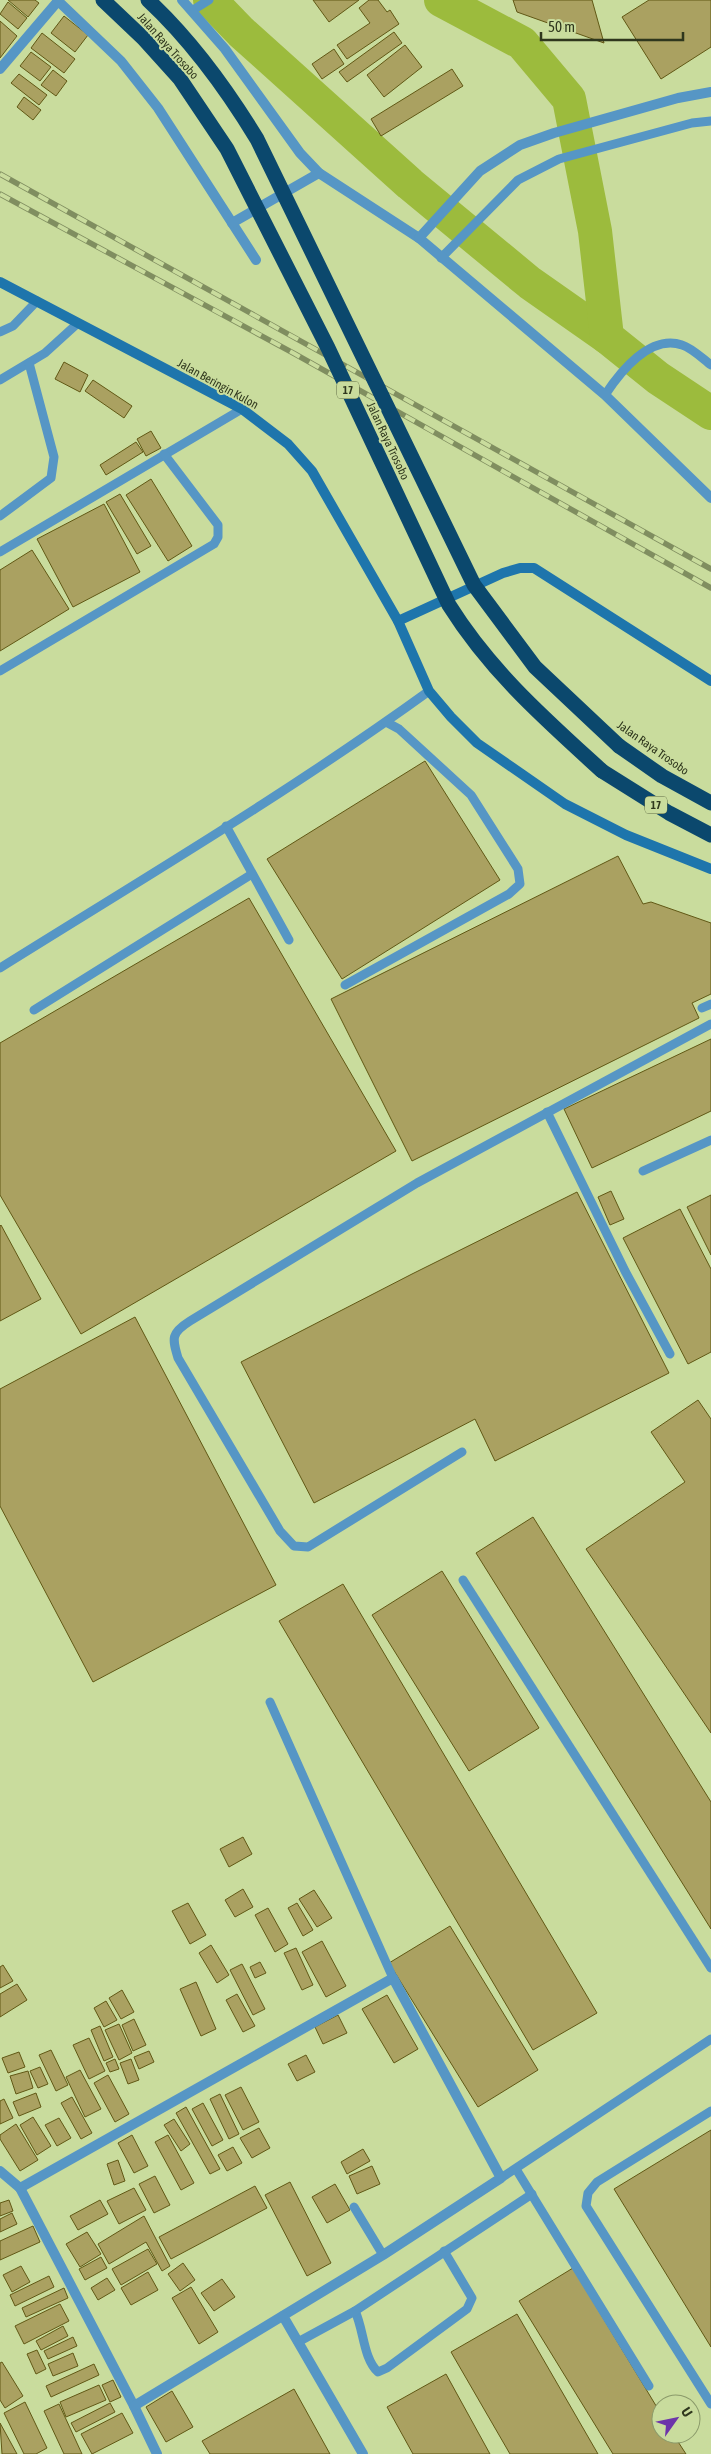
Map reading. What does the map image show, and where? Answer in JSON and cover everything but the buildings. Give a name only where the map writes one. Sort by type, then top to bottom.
[{"type":"highway","name":"Jalan Raya Trosobo","points":[[103,0],[143,38],[180,79],[227,149],[328,348],[445,596],[466,632],[519,695],[602,771],[669,814],[711,835]]},
{"type":"highway","name":"Jalan Raya Trosobo","points":[[148,0],[206,62],[257,139],[474,585],[535,667],[619,746],[662,776],[711,803]]},
{"type":"street","points":[[0,69],[57,0],[121,61],[158,108],[256,260]]},
{"type":"street","points":[[182,0],[193,10],[225,49],[300,153],[319,173],[419,238],[441,258],[608,391],[711,498]]},
{"type":"street","points":[[419,238],[480,171],[520,145],[605,118],[678,98],[711,92]]},
{"type":"street","points":[[232,223],[319,173]]},
{"type":"street","name":"Jalan Beringin Kulon","points":[[0,282],[242,409],[288,444],[312,471],[398,621],[428,691]]},
{"type":"street","points":[[398,621],[503,573],[520,568],[534,568],[711,681]]},
{"type":"street","points":[[428,691],[478,743],[564,804],[626,835],[711,869]]},
{"type":"street","points":[[20,2188],[393,1978],[501,2178],[383,2255],[134,2406]]},
{"type":"street","points":[[0,2171],[20,2188],[134,2406],[157,2454]]},
{"type":"street","points":[[283,2316],[363,2454]]},
{"type":"lane","points":[[193,10],[207,1]]},
{"type":"lane","points":[[441,258],[518,180],[559,158],[692,123],[711,121]]},
{"type":"lane","points":[[0,332],[13,326],[37,301]]},
{"type":"lane","points":[[0,380],[45,353],[78,323]]},
{"type":"lane","points":[[608,391],[643,352],[663,343],[683,345],[711,366]]},
{"type":"lane","points":[[0,516],[51,478],[54,457],[29,363]]},
{"type":"lane","points":[[0,552],[242,409]]},
{"type":"lane","points":[[0,671],[214,544],[218,537],[218,525],[164,454]]},
{"type":"lane","points":[[0,968],[226,826],[386,722],[428,691]]},
{"type":"lane","points":[[345,985],[508,894],[520,884],[518,869],[471,795],[399,729],[386,722]]},
{"type":"lane","points":[[226,826],[289,940]]},
{"type":"lane","points":[[34,1010],[252,874]]},
{"type":"lane","points":[[462,1452],[308,1547],[294,1546],[280,1531],[178,1358],[174,1336],[178,1329],[417,1183],[711,1024]]},
{"type":"lane","points":[[548,1112],[625,1271],[670,1354]]},
{"type":"lane","points":[[643,1171],[711,1140]]},
{"type":"lane","points":[[463,1580],[711,1968]]},
{"type":"lane","points":[[270,1702],[393,1978]]},
{"type":"lane","points":[[501,2178],[711,2039]]},
{"type":"lane","points":[[711,2111],[597,2182],[588,2193],[586,2206],[711,2404]]},
{"type":"lane","points":[[516,2169],[650,2386]]},
{"type":"lane","points":[[298,2342],[355,2311],[532,2194]]},
{"type":"lane","points":[[354,2207],[383,2255]]},
{"type":"lane","points":[[355,2311],[362,2325],[370,2365],[378,2372],[387,2368],[467,2309],[472,2298],[444,2251]]},
{"type":"waterway","points":[[210,0],[241,32],[410,184],[530,283],[607,337]]},
{"type":"waterway","points":[[441,0],[522,43],[569,99],[595,231],[607,337],[658,378],[711,413]]},
{"type":"railway","points":[[0,174],[711,569]]},
{"type":"railway","points":[[0,194],[295,354],[711,588]]}]
